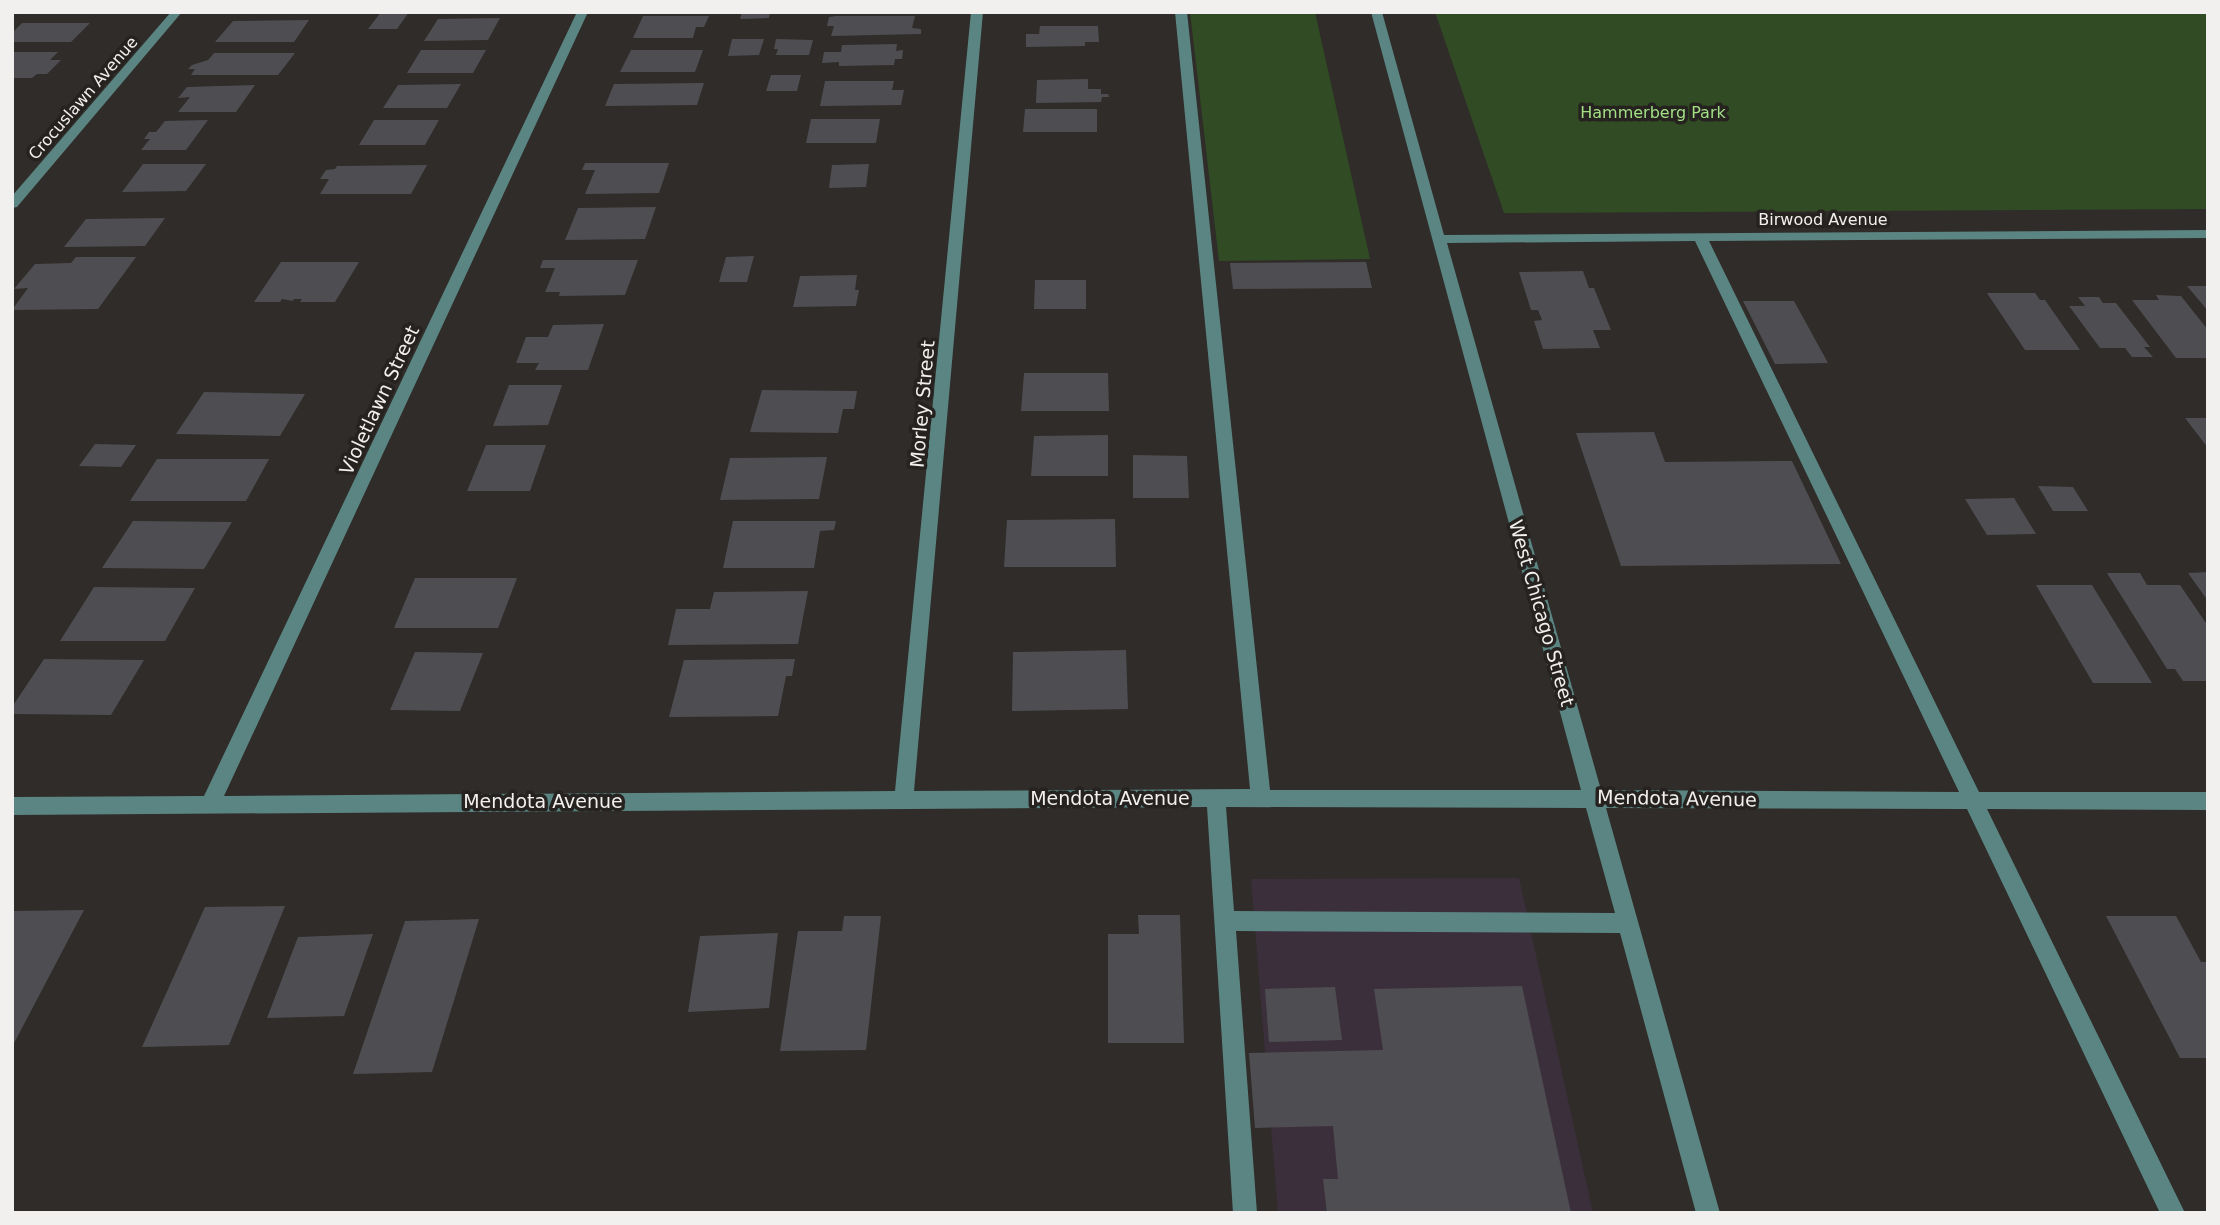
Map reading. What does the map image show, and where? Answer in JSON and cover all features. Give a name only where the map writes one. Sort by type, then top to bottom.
[{"type":"street","name":"Crocuslawn Avenue","points":[[12,204],[177,12]]},
{"type":"street","name":"Violetlawn Street","points":[[211,803],[583,12]]},
{"type":"street","name":"Morley Street","points":[[905,799],[977,12]]},
{"type":"street","points":[[1181,12],[1261,798]]},
{"type":"street","name":"West Chicago Street","points":[[1376,12],[1708,1213]]},
{"type":"street","name":"Birwood Avenue","points":[[1439,239],[2208,234]]},
{"type":"street","points":[[1700,237],[2173,1213]]},
{"type":"street","name":"Mendota Avenue","points":[[12,806],[1594,797],[1976,802],[2208,801]]},
{"type":"street","points":[[1216,798],[1245,1213]]},
{"type":"street","points":[[1224,921],[1626,923]]},
{"type":"shaded area","points":[[1519,878],[1593,1213],[1278,1213],[1251,879]]},
{"type":"green space","points":[[1190,12],[1315,12],[1370,259],[1219,261]]},
{"type":"green space","name":"Hammerberg Park","points":[[1435,12],[2208,12],[2208,209],[1504,213]]},
{"type":"building","points":[[381,12],[409,12],[397,29],[368,29]]},
{"type":"building","points":[[742,12],[770,12],[769,18],[740,19]]},
{"type":"building","points":[[643,16],[709,16],[704,27],[696,27],[693,38],[633,38]]},
{"type":"building","points":[[915,16],[912,28],[921,29],[921,34],[831,36],[834,26],[827,26],[829,17]]},
{"type":"building","points":[[500,18],[488,40],[424,41],[438,19]]},
{"type":"building","points":[[309,20],[294,42],[215,42],[233,21]]},
{"type":"building","points":[[22,23],[90,23],[71,42],[12,42],[12,33]]},
{"type":"building","points":[[1040,26],[1098,26],[1099,42],[1085,42],[1085,46],[1026,47],[1026,34],[1039,34]]},
{"type":"building","points":[[732,39],[764,39],[759,55],[728,56]]},
{"type":"building","points":[[776,39],[813,40],[809,55],[776,55]]},
{"type":"building","points":[[897,44],[896,51],[903,50],[902,59],[895,59],[894,65],[839,66],[839,62],[822,63],[824,52],[841,52],[842,45]]},
{"type":"building","points":[[421,50],[486,50],[473,73],[407,73]]},
{"type":"building","points":[[631,50],[703,50],[695,72],[620,72]]},
{"type":"building","points":[[12,52],[58,52],[50,60],[61,60],[47,74],[37,74],[32,78],[12,78]]},
{"type":"building","points":[[214,53],[295,53],[278,75],[191,75],[195,69],[188,69],[192,65],[208,60]]},
{"type":"building","points":[[771,75],[801,75],[797,91],[766,91]]},
{"type":"building","points":[[1088,79],[1088,89],[1101,89],[1101,94],[1108,94],[1109,97],[1102,97],[1101,102],[1036,103],[1037,80]]},
{"type":"building","points":[[825,81],[894,81],[892,90],[904,90],[901,105],[820,106]]},
{"type":"building","points":[[704,83],[697,105],[605,106],[614,84]]},
{"type":"building","points":[[461,84],[447,108],[383,108],[398,85]]},
{"type":"building","points":[[255,85],[236,112],[178,112],[190,97],[178,98],[187,87]]},
{"type":"building","points":[[1025,109],[1097,109],[1097,132],[1023,132]]},
{"type":"building","points":[[811,119],[880,119],[876,143],[806,143]]},
{"type":"building","points":[[208,120],[186,150],[141,150],[150,139],[144,139],[149,132],[156,132],[165,121]]},
{"type":"building","points":[[374,120],[439,120],[425,145],[359,145]]},
{"type":"building","points":[[585,163],[669,163],[659,193],[585,194],[595,170],[582,170]]},
{"type":"building","points":[[143,164],[206,164],[186,191],[122,192]]},
{"type":"building","points":[[869,164],[866,187],[829,188],[832,165]]},
{"type":"building","points":[[427,165],[411,194],[320,194],[329,179],[320,179],[326,170],[335,169],[337,166]]},
{"type":"building","points":[[656,207],[645,239],[565,240],[578,208]]},
{"type":"building","points":[[165,218],[145,246],[64,247],[86,219]]},
{"type":"building","points":[[754,256],[747,282],[719,282],[726,257]]},
{"type":"building","points":[[76,257],[136,257],[98,309],[12,310],[28,288],[14,289],[35,264],[71,263]]},
{"type":"building","points":[[543,260],[638,260],[625,295],[559,296],[560,292],[545,292],[555,268],[540,268]]},
{"type":"building","points":[[281,262],[359,262],[335,302],[282,299],[280,302],[254,302]]},
{"type":"building","points":[[1366,262],[1372,288],[1233,289],[1230,263]]},
{"type":"building","points":[[1583,271],[1589,288],[1594,288],[1611,330],[1593,330],[1600,348],[1543,349],[1534,321],[1542,320],[1538,310],[1531,310],[1519,272]]},
{"type":"building","points":[[857,275],[855,290],[859,290],[856,306],[793,307],[800,276]]},
{"type":"building","points":[[1035,280],[1086,280],[1086,309],[1034,309]]},
{"type":"building","points":[[2187,286],[2208,286],[2208,311]]},
{"type":"building","points":[[1987,293],[2035,293],[2040,300],[2045,300],[2080,350],[2025,350]]},
{"type":"building","points":[[2156,295],[2181,296],[2208,330],[2208,358],[2176,358],[2132,300],[2159,300]]},
{"type":"building","points":[[2078,297],[2099,297],[2103,303],[2116,303],[2150,347],[2144,347],[2153,357],[2132,357],[2125,348],[2100,348],[2069,306],[2085,306]]},
{"type":"building","points":[[1743,301],[1794,301],[1828,363],[1775,364]]},
{"type":"building","points":[[604,324],[588,370],[535,370],[539,363],[516,363],[526,337],[548,337],[553,325]]},
{"type":"building","points":[[1024,373],[1108,373],[1109,411],[1021,411]]},
{"type":"building","points":[[509,385],[562,385],[548,425],[493,426]]},
{"type":"building","points":[[762,390],[857,391],[854,409],[843,409],[838,433],[750,432]]},
{"type":"building","points":[[204,392],[305,394],[280,436],[176,434]]},
{"type":"building","points":[[2185,418],[2208,418],[2208,448]]},
{"type":"building","points":[[1654,432],[1665,462],[1792,461],[1841,564],[1621,566],[1576,433]]},
{"type":"building","points":[[1108,435],[1108,476],[1031,476],[1034,436]]},
{"type":"building","points":[[95,444],[136,445],[121,467],[79,466]]},
{"type":"building","points":[[486,445],[546,445],[530,491],[467,491]]},
{"type":"building","points":[[1133,455],[1187,456],[1189,498],[1133,498]]},
{"type":"building","points":[[827,457],[819,499],[720,500],[730,458]]},
{"type":"building","points":[[157,459],[269,459],[246,501],[130,501]]},
{"type":"building","points":[[2038,486],[2073,487],[2088,511],[2053,511]]},
{"type":"building","points":[[2014,498],[2036,534],[1987,535],[1965,499]]},
{"type":"building","points":[[1115,519],[1116,567],[1004,567],[1007,520]]},
{"type":"building","points":[[133,521],[232,522],[204,569],[102,568]]},
{"type":"building","points":[[733,521],[836,521],[834,530],[820,531],[814,568],[723,568]]},
{"type":"building","points":[[2208,572],[2208,601],[2188,573]]},
{"type":"building","points":[[2107,573],[2140,573],[2147,585],[2180,585],[2208,626],[2208,681],[2183,681],[2175,669],[2167,669]]},
{"type":"building","points":[[415,578],[517,578],[498,628],[394,628]]},
{"type":"building","points":[[2036,585],[2092,585],[2152,683],[2093,683]]},
{"type":"building","points":[[94,587],[195,588],[165,641],[60,641]]},
{"type":"building","points":[[808,591],[798,644],[668,645],[676,609],[710,609],[714,592]]},
{"type":"building","points":[[1126,650],[1128,709],[1012,711],[1013,652]]},
{"type":"building","points":[[415,652],[483,653],[460,711],[390,710]]},
{"type":"building","points":[[44,659],[144,660],[111,715],[12,714],[12,707]]},
{"type":"building","points":[[795,659],[792,676],[786,676],[778,716],[669,717],[684,660]]},
{"type":"building","points":[[285,906],[229,1045],[142,1047],[205,907]]},
{"type":"building","points":[[84,910],[12,1047],[12,911]]},
{"type":"building","points":[[1138,915],[1180,915],[1184,1043],[1108,1043],[1108,934],[1139,934]]},
{"type":"building","points":[[844,916],[881,916],[866,1050],[780,1051],[798,931],[842,931]]},
{"type":"building","points":[[2106,916],[2176,916],[2201,962],[2208,962],[2208,1058],[2180,1058]]},
{"type":"building","points":[[479,919],[432,1072],[353,1074],[405,921]]},
{"type":"building","points":[[778,933],[769,1008],[688,1012],[700,936]]},
{"type":"building","points":[[373,934],[344,1016],[267,1018],[298,937]]},
{"type":"building","points":[[1522,986],[1571,1213],[1327,1213],[1323,1179],[1338,1179],[1333,1126],[1255,1128],[1249,1053],[1383,1050],[1374,989]]},
{"type":"building","points":[[1335,987],[1342,1040],[1269,1042],[1265,989]]}]
